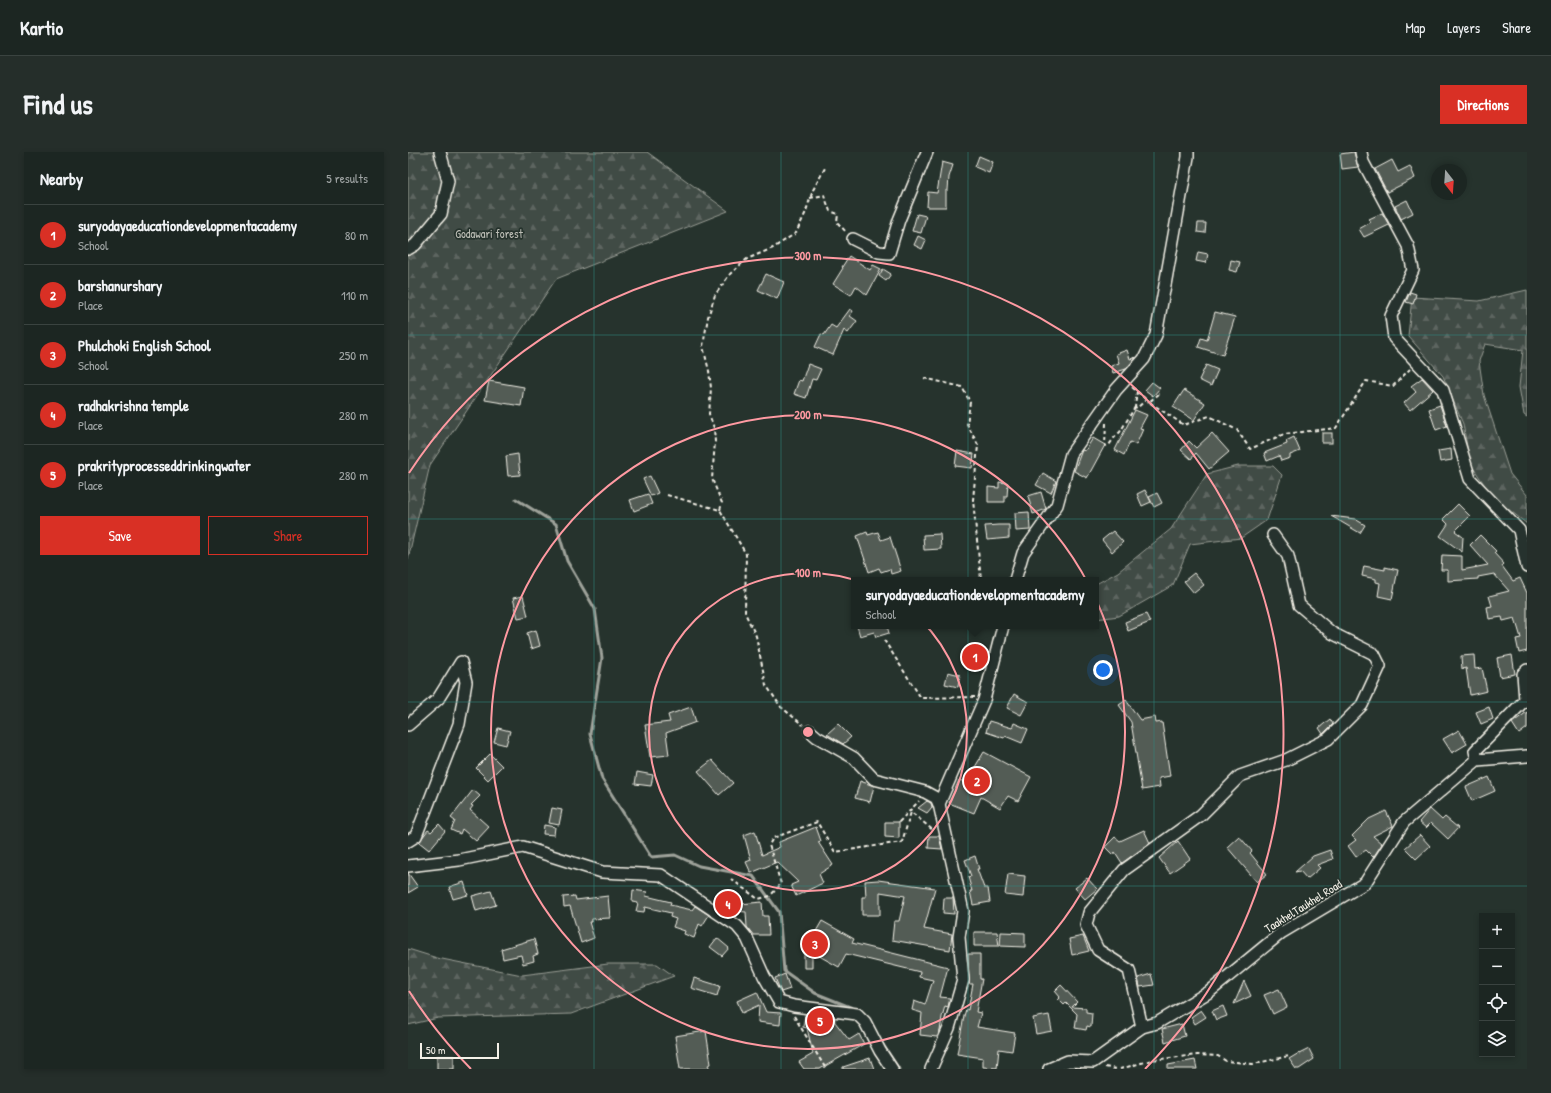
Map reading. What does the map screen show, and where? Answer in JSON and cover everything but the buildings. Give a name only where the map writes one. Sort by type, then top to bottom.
[{"type":"street","points":[[408,249],[415,245],[441,214],[448,181],[440,152]]},
{"type":"street","points":[[853,239],[879,252],[889,253],[899,220],[927,152]]},
{"type":"street","points":[[1016,577],[1023,553],[1057,505],[1071,454],[1116,390],[1144,359],[1156,335],[1188,152]]},
{"type":"street","points":[[1361,152],[1363,162],[1408,246],[1413,270],[1391,316],[1394,338],[1443,390],[1470,479],[1519,530],[1527,567]]},
{"type":"street","points":[[1142,1027],[1129,970],[1098,950],[1086,925],[1089,913],[1124,870],[1201,815],[1240,776],[1286,760],[1328,740],[1362,705],[1380,666],[1374,654],[1332,633],[1299,605],[1288,556],[1273,535]]},
{"type":"street","points":[[939,804],[982,706],[1001,629]]},
{"type":"street","points":[[408,726],[438,699],[461,662],[466,682],[459,724],[416,836],[408,841]]},
{"type":"street","points":[[1527,670],[1523,674],[1525,700],[1475,751],[1477,760],[1527,756]]},
{"type":"street","points":[[810,730],[817,737],[854,758],[874,779],[920,790],[936,798],[939,804],[963,911],[959,937],[963,980],[949,1028],[934,1069]]},
{"type":"street","name":"TaakhelTaukhel Road","points":[[1049,1069],[1068,1061],[1093,1062],[1142,1027],[1157,1023],[1209,992],[1281,933],[1365,883],[1404,822],[1477,760]]},
{"type":"street","points":[[408,866],[459,860],[523,847],[602,872],[661,875],[737,926],[747,938],[764,976],[779,1002],[788,1005],[857,1014],[865,1022],[880,1051],[892,1069]]},
{"type":"path","points":[[720,510],[722,503],[712,479],[715,442],[714,428],[708,414],[711,388],[709,371],[703,346],[708,317],[715,295],[730,274],[747,259],[773,248],[796,233],[805,214],[813,190],[825,168]]},
{"type":"path","points":[[810,198],[824,195],[830,211],[838,214],[837,222],[853,239]]},
{"type":"path","points":[[1125,381],[1146,400],[1184,425],[1209,416],[1237,430],[1250,449],[1284,434],[1336,428],[1366,380],[1393,386],[1416,362]]},
{"type":"path","points":[[924,378],[962,387],[970,402],[967,424],[978,445],[973,500],[981,577]]},
{"type":"path","points":[[1106,420],[1105,446],[1108,445],[1120,432],[1135,407],[1137,391]]},
{"type":"path","points":[[1149,402],[1159,394]]},
{"type":"path","points":[[1135,407],[1137,408],[1146,400]]},
{"type":"path","points":[[667,495],[720,510],[746,554],[745,613],[756,636],[766,685],[781,707],[810,730]]},
{"type":"path","points":[[884,640],[921,698],[974,697],[982,706]]},
{"type":"path","points":[[899,822],[922,797],[930,794]]},
{"type":"path","points":[[731,879],[758,899],[770,896],[781,884],[768,845],[773,838],[817,822],[835,852],[902,842],[911,812],[935,831],[945,832]]},
{"type":"path","points":[[788,1005],[826,1069]]},
{"type":"path","points":[[1120,1069],[1152,1060],[1197,1055],[1218,1056],[1226,1061],[1253,1064],[1289,1056]]},
{"type":"green space","name":"Godawari forest","points":[[408,152],[647,152],[728,211],[556,279],[430,465],[408,559]]},
{"type":"green space","points":[[1527,290],[1527,417],[1524,415],[1519,387],[1523,350],[1485,344],[1479,361],[1484,395],[1510,474],[1527,495],[1527,524],[1492,496],[1470,463],[1463,424],[1443,376],[1408,336],[1412,297],[1479,301]]},
{"type":"green space","points":[[1238,466],[1273,466],[1282,475],[1267,520],[1241,538],[1190,544],[1173,585],[1119,616],[1099,619],[1099,582],[1118,572],[1171,529],[1207,474]]},
{"type":"green space","points":[[408,949],[437,958],[522,975],[608,964],[657,964],[674,976],[571,1014],[438,1018],[408,1025]]},
{"type":"waterway","points":[[516,499],[556,524],[567,561],[595,609],[602,658],[590,734],[602,779],[651,857],[675,855],[699,866],[753,876],[779,912],[784,971],[815,993],[860,1011]]},
{"type":"waterway","points":[[878,1037],[899,1069]]},
{"type":"place","name":"suryodayaeducationdevelopmentacademy","points":[[975,657]]},
{"type":"place","name":"barshanurshary","points":[[977,781]]},
{"type":"place","name":"radhakrishna temple","points":[[728,904]]},
{"type":"place","name":"Phulchoki English School","points":[[815,944]]},
{"type":"place","name":"prakrityprocesseddrinkingwater","points":[[820,1021]]}]
